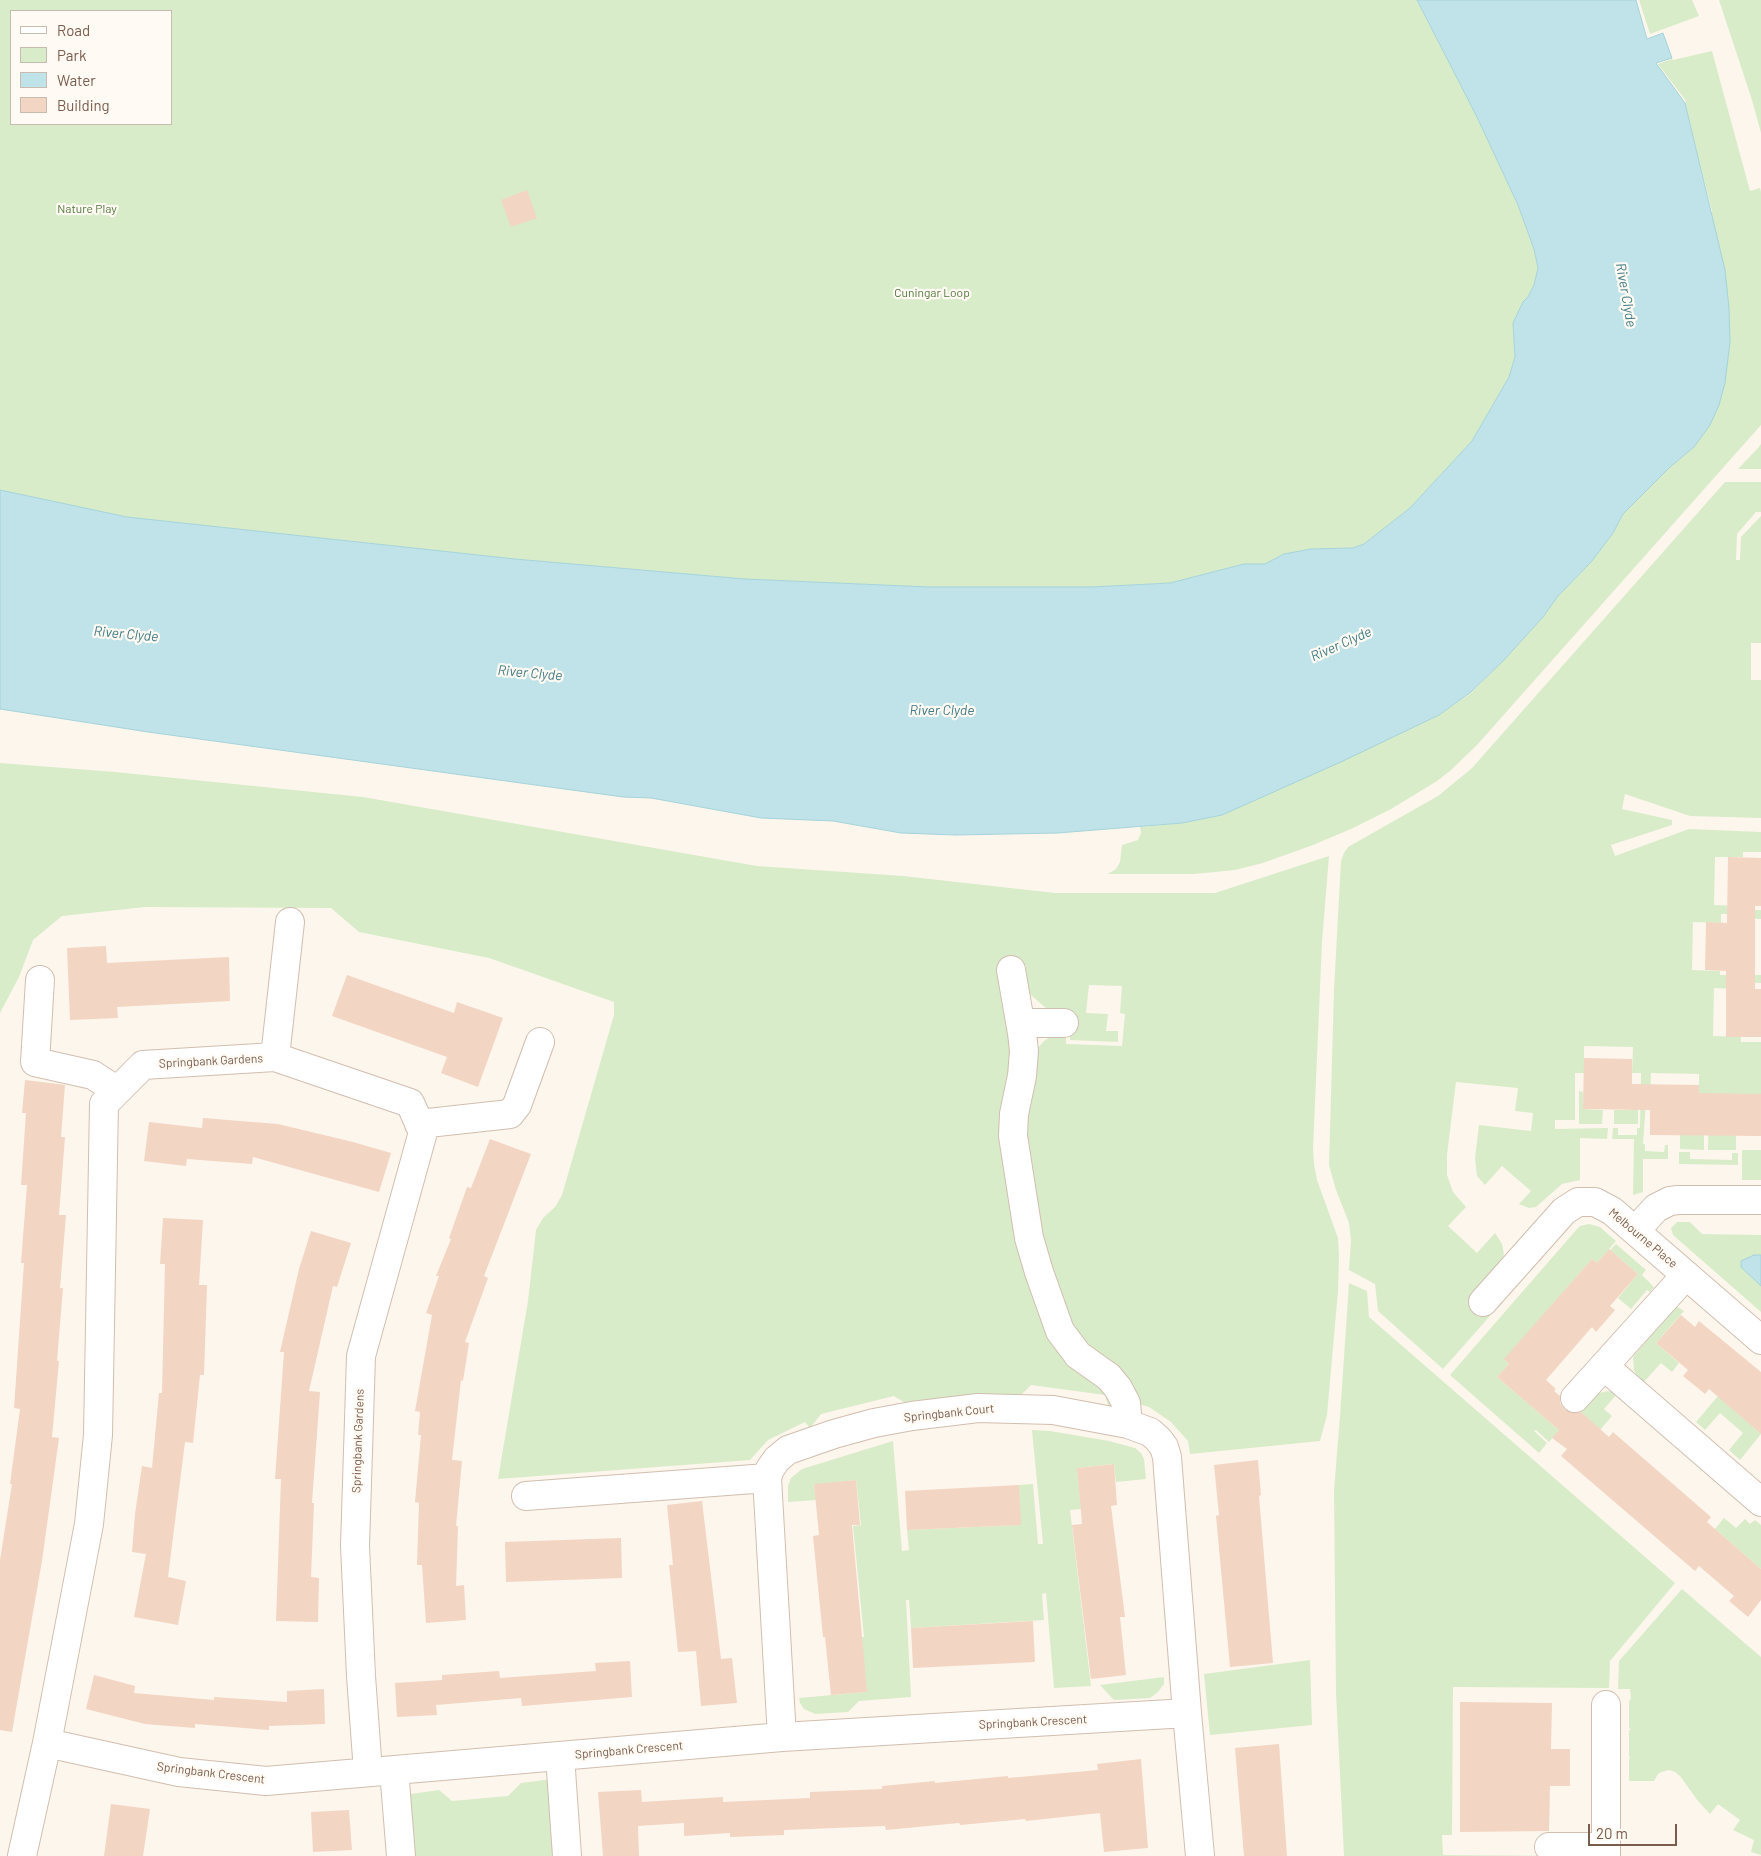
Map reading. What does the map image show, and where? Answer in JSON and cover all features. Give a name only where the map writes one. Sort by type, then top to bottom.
[{"type":"street","points":[[275,1058],[290,922]]},
{"type":"street","points":[[1011,970],[1024,1043],[1023,1064],[1014,1114],[1013,1136],[1030,1238],[1039,1272],[1060,1331],[1078,1355],[1109,1377],[1118,1388],[1126,1403],[1128,1424]]},
{"type":"street","points":[[40,980],[35,1062],[93,1075],[116,1090]]},
{"type":"street","points":[[1021,1023],[1064,1023]]},
{"type":"street","points":[[419,1124],[510,1114],[517,1105],[540,1042]]},
{"type":"street","name":"Springbank Gardens","points":[[47,1743],[89,1524],[98,1435],[104,1104],[143,1065],[275,1058],[410,1103],[423,1132],[361,1356],[355,1546],[361,1676],[401,1856]]},
{"type":"street","points":[[1635,1231],[1656,1208],[1670,1201],[1761,1200]]},
{"type":"street","name":"Melbourne Place","points":[[1483,1302],[1564,1211],[1578,1202],[1595,1202],[1635,1231],[1761,1340]]},
{"type":"street","points":[[1575,1398],[1686,1275]]},
{"type":"street","points":[[1605,1366],[1761,1502]]},
{"type":"street","name":"Springbank Court","points":[[767,1478],[770,1468],[777,1459],[788,1450],[808,1442],[874,1424],[922,1415],[978,1408],[1053,1410],[1128,1424],[1150,1432],[1164,1448],[1167,1457],[1187,1713]]},
{"type":"street","points":[[526,1496],[767,1478],[782,1737]]},
{"type":"street","points":[[1549,1847],[1606,1851],[1606,1705]]},
{"type":"street","points":[[1187,1713],[1200,1856]]},
{"type":"street","name":"Springbank Crescent","points":[[47,1743],[179,1772],[266,1781],[782,1737],[1187,1713]]},
{"type":"street","points":[[22,1856],[47,1743]]},
{"type":"street","points":[[560,1756],[566,1856]]},
{"type":"green space","name":"Cuningar Loop","points":[[0,0],[1417,0],[1477,117],[1518,205],[1534,249],[1538,268],[1534,285],[1513,323],[1515,357],[1509,377],[1472,441],[1410,508],[1364,544],[1353,548],[1311,549],[1284,554],[1265,564],[1244,564],[1170,583],[1092,587],[999,588],[745,579],[515,559],[127,517],[0,490]]},
{"type":"green space","points":[[1639,0],[1692,0],[1699,16],[1650,34]]},
{"type":"green space","points":[[1719,0],[1761,0],[1761,133],[1752,100]]},
{"type":"green space","points":[[1712,51],[1750,191],[1760,188],[1761,192],[1761,425],[1477,745],[1437,781],[1391,809],[1351,829],[1263,863],[1235,870],[1194,874],[1108,874],[1116,869],[1120,862],[1122,845],[1138,840],[1141,833],[1140,827],[1182,823],[1222,815],[1439,715],[1471,693],[1503,661],[1543,617],[1558,596],[1592,561],[1613,533],[1623,514],[1670,467],[1694,447],[1706,430],[1712,211],[1686,101],[1658,64],[1672,59]]},
{"type":"green space","points":[[1761,444],[1761,469],[1738,469],[1758,448]]},
{"type":"green space","points":[[1725,482],[1761,482],[1761,512],[1756,512],[1737,534],[1736,560],[1740,560],[1741,537],[1761,516],[1761,643],[1751,643],[1751,680],[1761,680],[1761,818],[1690,816],[1625,794],[1622,809],[1672,820],[1672,825],[1611,845],[1615,856],[1689,829],[1761,832],[1761,852],[1743,852],[1743,857],[1715,857],[1714,905],[1742,906],[1742,910],[1761,910],[1761,919],[1739,918],[1739,914],[1721,914],[1721,923],[1693,922],[1692,970],[1720,971],[1720,975],[1761,975],[1761,983],[1736,983],[1735,989],[1714,988],[1713,1036],[1741,1037],[1741,1042],[1761,1042],[1761,1094],[1741,1094],[1736,1110],[1736,1150],[1708,1150],[1709,1102],[1699,1101],[1699,1074],[1651,1073],[1650,1100],[1646,1101],[1643,1144],[1645,1144],[1645,1151],[1664,1152],[1665,1145],[1668,1145],[1668,1159],[1643,1159],[1643,1192],[1633,1195],[1634,1139],[1612,1139],[1613,1128],[1618,1128],[1618,1135],[1637,1135],[1637,1128],[1640,1128],[1641,1073],[1632,1073],[1633,1047],[1584,1046],[1584,1073],[1575,1073],[1575,1120],[1555,1120],[1555,1129],[1608,1128],[1607,1139],[1580,1138],[1580,1180],[1562,1184],[1536,1207],[1529,1208],[1519,1204],[1531,1191],[1502,1166],[1485,1185],[1477,1176],[1475,1158],[1479,1125],[1531,1131],[1533,1113],[1515,1111],[1518,1088],[1456,1082],[1447,1155],[1447,1175],[1453,1192],[1466,1207],[1448,1226],[1477,1253],[1495,1233],[1502,1244],[1504,1254],[1500,1265],[1472,1298],[1490,1316],[1443,1369],[1378,1311],[1375,1284],[1349,1270],[1351,1240],[1349,1223],[1336,1190],[1329,1165],[1334,990],[1341,861],[1348,847],[1438,796],[1472,768]]},
{"type":"green space","points":[[0,763],[115,772],[363,797],[757,866],[903,876],[1055,893],[1215,893],[1329,856],[1322,942],[1313,1149],[1317,1180],[1338,1238],[1339,1256],[1338,1291],[1327,1415],[1320,1441],[1190,1454],[1188,1441],[1171,1422],[1149,1407],[1139,1404],[1116,1377],[1079,1346],[1072,1334],[1037,1247],[1038,1239],[1025,1160],[1023,1117],[1031,1065],[1037,1049],[1044,1041],[1052,1036],[1066,1032],[1066,1044],[1122,1046],[1125,1014],[1120,1013],[1122,986],[1089,985],[1086,1013],[1108,1014],[1106,1031],[1118,1031],[1118,1042],[1070,1040],[1070,1012],[1058,1012],[1047,1009],[1031,995],[1025,979],[1026,965],[997,969],[1013,1035],[1015,1055],[1012,1083],[1003,1116],[1003,1127],[1022,1243],[1028,1266],[1042,1296],[1051,1327],[1058,1342],[1073,1360],[1108,1382],[1112,1387],[1113,1396],[1120,1403],[1109,1409],[1105,1395],[1031,1385],[1020,1396],[983,1396],[907,1404],[894,1396],[821,1414],[810,1428],[805,1422],[768,1440],[750,1460],[498,1479],[528,1301],[536,1230],[543,1218],[555,1207],[562,1195],[614,1015],[614,1002],[489,958],[359,932],[331,908],[145,907],[62,916],[33,940],[19,977],[0,1013]]},
{"type":"green space","points":[[1579,1091],[1583,1092],[1583,1109],[1603,1110],[1602,1124],[1579,1124]]},
{"type":"green space","points":[[1632,1092],[1638,1092],[1638,1124],[1614,1124],[1614,1110],[1631,1110]]},
{"type":"green space","points":[[1704,1118],[1704,1150],[1680,1149],[1680,1135]]},
{"type":"green space","points":[[1742,1150],[1761,1150],[1761,1180],[1742,1180]]},
{"type":"green space","points":[[1679,1152],[1690,1152],[1690,1159],[1732,1160],[1732,1153],[1738,1153],[1738,1165],[1679,1164]]},
{"type":"green space","points":[[1677,1222],[1690,1222],[1702,1234],[1761,1235],[1761,1312],[1673,1235],[1671,1228]]},
{"type":"green space","points":[[1589,1224],[1600,1227],[1616,1241],[1597,1263],[1592,1259],[1584,1268],[1505,1360],[1509,1364],[1497,1377],[1559,1430],[1549,1442],[1536,1430],[1534,1431],[1547,1443],[1539,1453],[1450,1375],[1577,1229],[1580,1226]]},
{"type":"green space","points":[[1616,1244],[1646,1270],[1642,1275],[1654,1287],[1650,1292],[1647,1290],[1631,1309],[1618,1298],[1638,1274],[1610,1250]]},
{"type":"green space","points":[[1349,1283],[1367,1291],[1369,1317],[1675,1583],[1610,1661],[1609,1688],[1453,1687],[1452,1835],[1442,1835],[1443,1855],[1561,1856],[1344,1856],[1336,1693],[1334,1491]]},
{"type":"green space","points":[[1676,1306],[1684,1311],[1656,1343],[1679,1363],[1672,1372],[1661,1363],[1643,1383],[1634,1370],[1633,1357]]},
{"type":"green space","points":[[1609,1391],[1617,1394],[1604,1409],[1612,1416],[1600,1430],[1579,1410],[1599,1393]]},
{"type":"green space","points":[[1718,1396],[1761,1434],[1740,1460],[1729,1450],[1743,1433],[1720,1413],[1705,1430],[1696,1422]]},
{"type":"green space","points":[[1032,1430],[1050,1431],[1109,1441],[1135,1448],[1144,1459],[1146,1479],[1116,1482],[1114,1464],[1077,1468],[1081,1509],[1070,1510],[1091,1686],[1054,1688],[1046,1593],[1042,1594],[1044,1620],[911,1628],[909,1600],[906,1600],[911,1697],[859,1701],[848,1712],[815,1714],[804,1709],[799,1698],[866,1692],[861,1637],[864,1637],[853,1526],[861,1525],[856,1480],[814,1485],[816,1500],[788,1502],[788,1486],[791,1478],[802,1469],[893,1441],[902,1551],[909,1550],[907,1530],[1020,1525],[1019,1485],[1033,1484],[1038,1544],[1043,1544]]},
{"type":"green space","points":[[1724,1518],[1736,1528],[1745,1519],[1750,1524],[1755,1520],[1761,1525],[1761,1569],[1715,1529]]},
{"type":"green space","points":[[1682,1589],[1761,1657],[1761,1855],[1751,1852],[1754,1840],[1733,1830],[1740,1820],[1718,1804],[1710,1814],[1675,1772],[1669,1770],[1661,1772],[1654,1781],[1629,1780],[1629,1730],[1631,1730],[1629,1727],[1629,1701],[1631,1699],[1630,1689],[1618,1689],[1619,1661]]},
{"type":"green space","points":[[1310,1660],[1312,1725],[1210,1735],[1204,1674]]},
{"type":"green space","points":[[1164,1677],[1164,1684],[1150,1698],[1114,1700],[1100,1685]]},
{"type":"green space","points":[[552,1779],[556,1856],[411,1856],[404,1795],[439,1790],[452,1801],[508,1796],[521,1783]]},
{"type":"water","name":"River Clyde","points":[[1417,0],[1636,0],[1647,39],[1663,33],[1672,58],[1656,63],[1685,103],[1725,270],[1729,308],[1730,342],[1725,383],[1719,405],[1710,425],[1694,447],[1670,467],[1623,514],[1613,533],[1592,561],[1558,596],[1543,617],[1503,661],[1471,692],[1439,715],[1343,761],[1222,815],[1182,823],[1058,833],[956,835],[901,833],[833,821],[761,818],[651,798],[623,797],[148,732],[0,709],[0,490],[127,517],[515,559],[745,579],[929,587],[1092,587],[1170,583],[1244,564],[1265,564],[1284,554],[1311,549],[1353,548],[1364,544],[1410,508],[1472,441],[1509,377],[1515,357],[1513,323],[1534,285],[1538,268],[1534,249],[1518,205],[1477,117]]},
{"type":"water","points":[[1754,1255],[1761,1255],[1761,1286],[1741,1267],[1741,1261]]},
{"type":"building","points":[[527,190],[537,218],[511,227],[501,200]]},
{"type":"building","points":[[1728,857],[1761,858],[1761,906],[1755,906],[1755,989],[1761,989],[1761,1037],[1726,1037],[1726,971],[1705,970],[1706,922],[1727,923]]},
{"type":"building","points":[[106,946],[107,963],[229,957],[230,1001],[117,1007],[118,1018],[70,1020],[67,948]]},
{"type":"building","points":[[347,975],[454,1013],[457,1002],[503,1018],[478,1087],[441,1073],[447,1057],[332,1016]]},
{"type":"building","points":[[1584,1058],[1632,1059],[1632,1084],[1699,1085],[1699,1093],[1761,1094],[1761,1136],[1650,1135],[1650,1110],[1583,1109]]},
{"type":"building","points":[[25,1080],[65,1085],[61,1137],[65,1137],[59,1215],[66,1215],[60,1288],[63,1288],[57,1361],[59,1361],[52,1437],[59,1438],[42,1561],[12,1732],[0,1730],[0,1560],[12,1484],[10,1484],[20,1409],[14,1408],[24,1263],[21,1263],[27,1185],[21,1185],[26,1113],[22,1113]]},
{"type":"building","points":[[203,1118],[278,1124],[391,1153],[379,1192],[253,1157],[252,1164],[187,1159],[186,1166],[144,1161],[149,1122],[202,1128]]},
{"type":"building","points":[[490,1139],[531,1154],[484,1276],[488,1278],[465,1342],[469,1343],[463,1381],[461,1380],[452,1460],[462,1461],[456,1526],[458,1526],[456,1586],[464,1585],[466,1620],[426,1623],[422,1565],[417,1565],[419,1503],[415,1502],[421,1435],[418,1435],[420,1412],[415,1411],[432,1315],[426,1313],[439,1276],[436,1276],[451,1239],[449,1238],[467,1187],[471,1188]]},
{"type":"building","points":[[163,1218],[203,1220],[199,1285],[207,1285],[204,1375],[200,1375],[193,1443],[185,1442],[168,1577],[186,1581],[178,1625],[134,1617],[146,1554],[132,1552],[135,1514],[142,1466],[152,1468],[159,1393],[162,1393],[165,1264],[160,1264]]},
{"type":"building","points":[[311,1231],[351,1243],[337,1287],[333,1286],[309,1391],[320,1392],[312,1503],[314,1503],[311,1577],[319,1578],[318,1622],[276,1621],[281,1479],[275,1479],[284,1352],[280,1352],[299,1269]]},
{"type":"building","points":[[1609,1249],[1638,1274],[1610,1306],[1615,1310],[1596,1332],[1592,1327],[1546,1380],[1556,1389],[1554,1391],[1560,1396],[1560,1403],[1565,1410],[1572,1413],[1581,1412],[1609,1437],[1613,1432],[1711,1517],[1707,1522],[1761,1569],[1761,1600],[1748,1617],[1729,1601],[1734,1596],[1699,1566],[1695,1571],[1561,1456],[1567,1449],[1552,1438],[1559,1430],[1497,1377],[1509,1364],[1504,1359],[1592,1259],[1597,1263]]},
{"type":"building","points":[[1681,1315],[1695,1327],[1699,1321],[1761,1372],[1761,1434],[1709,1389],[1705,1394],[1683,1376],[1688,1370],[1656,1343]]},
{"type":"building","points":[[1258,1460],[1261,1495],[1259,1496],[1273,1663],[1230,1667],[1216,1516],[1219,1515],[1214,1465]]},
{"type":"building","points":[[1114,1464],[1117,1505],[1111,1506],[1125,1617],[1120,1617],[1126,1675],[1091,1679],[1072,1525],[1082,1524],[1077,1468]]},
{"type":"building","points":[[856,1480],[860,1525],[852,1525],[867,1692],[831,1695],[813,1536],[819,1535],[814,1484]]},
{"type":"building","points":[[1019,1485],[1021,1525],[907,1530],[905,1491]]},
{"type":"building","points":[[702,1501],[721,1659],[732,1658],[737,1703],[701,1706],[696,1651],[678,1652],[669,1565],[673,1565],[667,1505]]},
{"type":"building","points":[[621,1538],[622,1578],[506,1582],[505,1542]]},
{"type":"building","points":[[1033,1621],[1035,1662],[913,1668],[911,1628]]},
{"type":"building","points":[[630,1661],[632,1697],[522,1706],[521,1698],[436,1705],[437,1715],[397,1717],[395,1683],[442,1680],[442,1675],[499,1671],[500,1678],[596,1671],[595,1663]]},
{"type":"building","points":[[94,1675],[135,1686],[134,1693],[214,1700],[214,1697],[287,1702],[287,1691],[324,1689],[325,1724],[269,1726],[269,1730],[195,1724],[195,1728],[145,1724],[86,1709]]},
{"type":"building","points":[[1460,1702],[1552,1703],[1551,1749],[1570,1749],[1570,1786],[1550,1786],[1549,1831],[1460,1832]]},
{"type":"building","points":[[1279,1744],[1287,1856],[1244,1856],[1235,1748]]},
{"type":"building","points":[[1141,1759],[1148,1848],[1104,1852],[1100,1813],[1026,1821],[1025,1819],[960,1825],[959,1823],[886,1830],[885,1826],[784,1830],[784,1835],[730,1837],[730,1833],[684,1836],[684,1823],[638,1826],[639,1856],[603,1856],[598,1792],[641,1790],[642,1802],[723,1797],[723,1802],[810,1798],[810,1792],[882,1789],[882,1786],[935,1781],[935,1783],[1098,1770],[1097,1764]]},
{"type":"building","points":[[111,1804],[150,1809],[143,1856],[104,1856]]},
{"type":"building","points":[[349,1810],[352,1850],[313,1852],[311,1812]]},
{"type":"park label","name":"Nature Play","points":[[87,209]]}]
